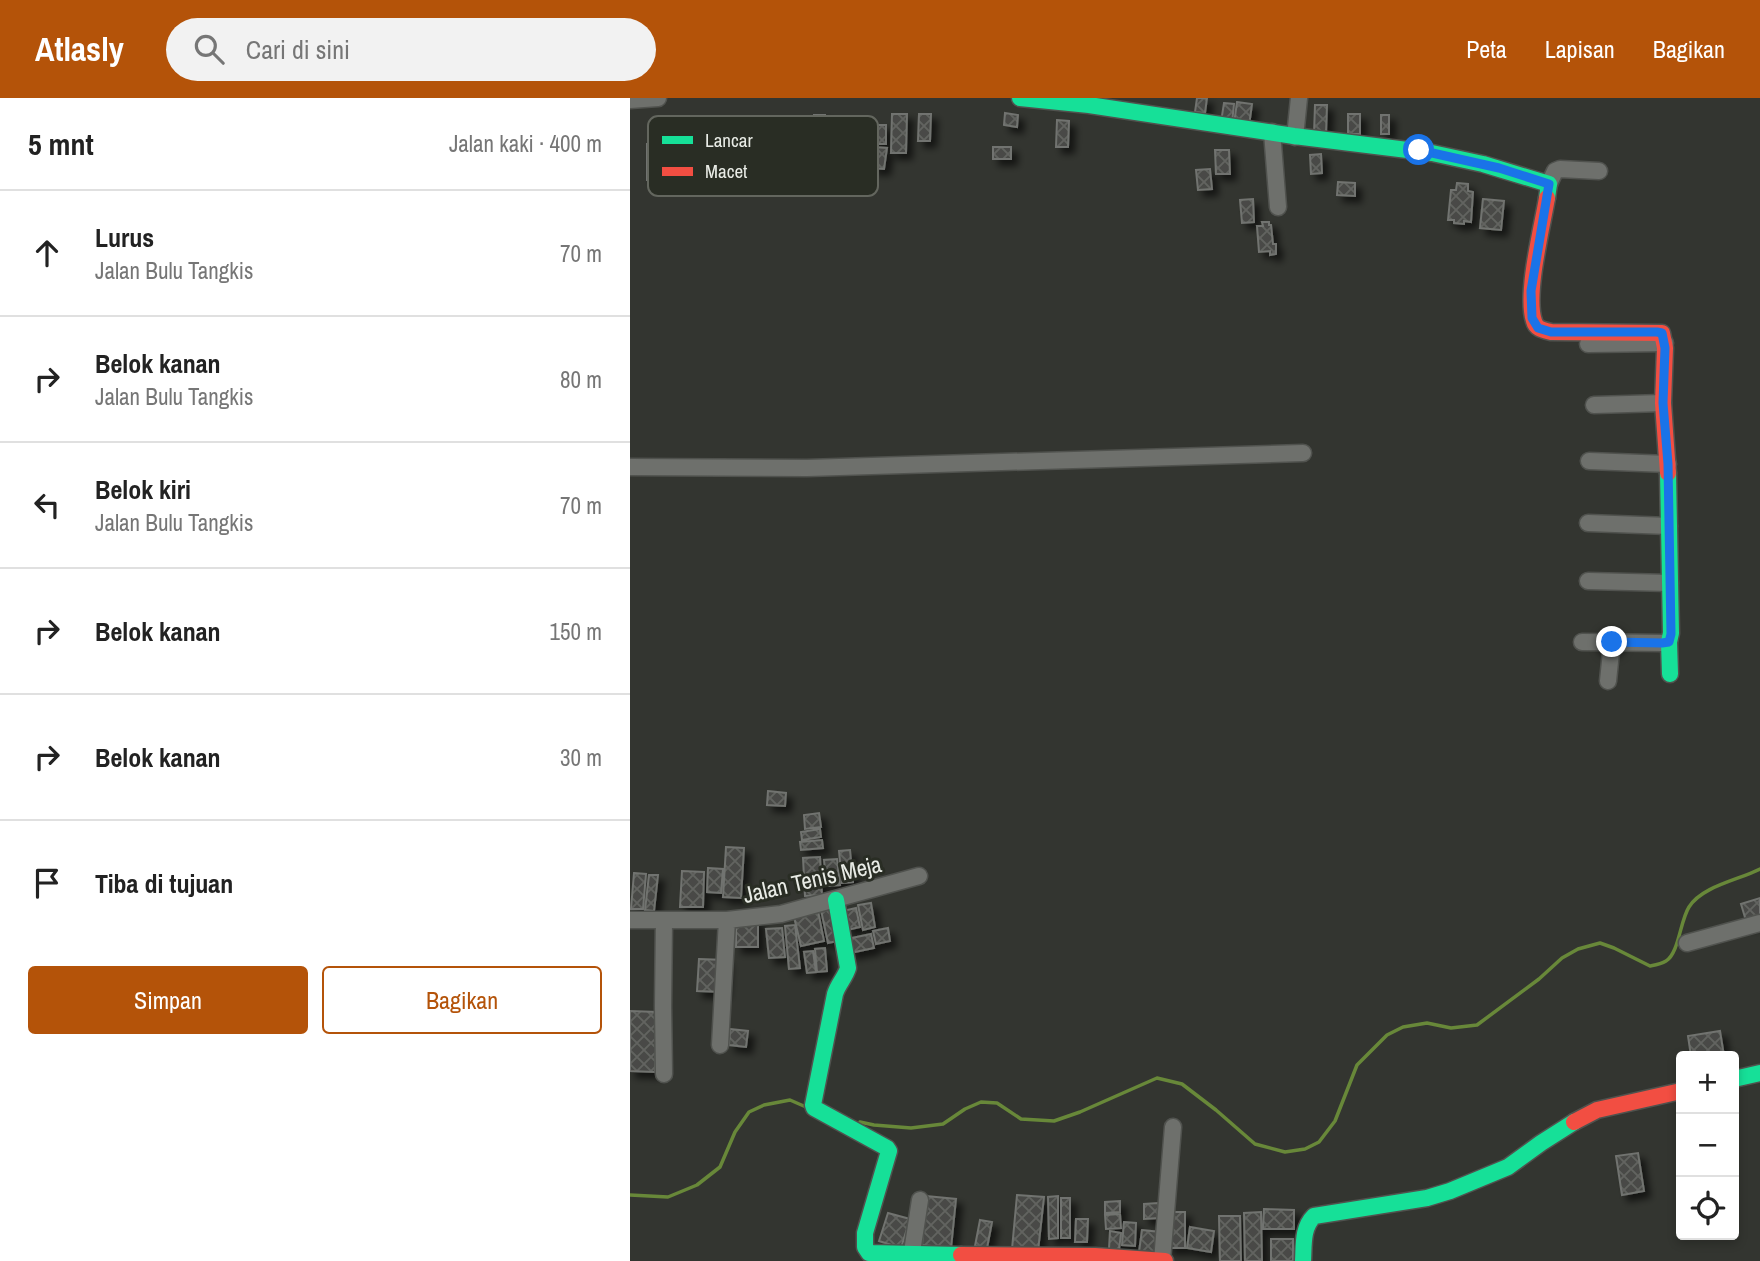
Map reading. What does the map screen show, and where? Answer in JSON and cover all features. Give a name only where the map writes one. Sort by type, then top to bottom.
[{"type":"street","points":[[630,100],[658,98]]},
{"type":"street","points":[[1020,98],[1107,103],[1295,137],[1419,150],[1499,168],[1549,184]]},
{"type":"street","points":[[1295,137],[1299,98]]},
{"type":"street","points":[[1272,132],[1278,207]]},
{"type":"street","points":[[1599,172],[1560,169],[1555,171],[1549,184],[1531,291],[1534,323],[1541,330],[1551,332],[1661,337]]},
{"type":"street","points":[[1588,344],[1661,337]]},
{"type":"street","points":[[1661,337],[1668,464],[1670,674]]},
{"type":"street","points":[[1594,405],[1663,403]]},
{"type":"street","points":[[630,467],[807,468],[1303,453]]},
{"type":"street","points":[[1588,461],[1668,464]]},
{"type":"street","points":[[1588,523],[1669,526]]},
{"type":"street","points":[[1588,581],[1670,583]]},
{"type":"street","points":[[1582,642],[1669,642]]},
{"type":"street","points":[[1608,681],[1612,642]]},
{"type":"street","name":"Jalan Tenis Meja","points":[[630,920],[727,920],[781,914],[919,876]]},
{"type":"street","points":[[836,900],[848,968],[835,994],[813,1101],[814,1108],[887,1149],[888,1155],[865,1233],[865,1247],[869,1253],[912,1252],[1049,1258],[1093,1255],[1164,1261],[1173,1128]]},
{"type":"street","points":[[720,1045],[727,920]]},
{"type":"street","points":[[664,921],[664,1074]]},
{"type":"street","points":[[1687,943],[1760,923]]},
{"type":"street","points":[[1739,1078],[1760,1073]]},
{"type":"street","points":[[1303,1261],[1306,1225],[1314,1216],[1427,1198],[1450,1191],[1508,1167],[1549,1138],[1597,1110],[1676,1092]]},
{"type":"street","points":[[912,1252],[920,1200]]},
{"type":"building","points":[[1197,98],[1207,98],[1205,113],[1195,112]]},
{"type":"building","points":[[1237,102],[1252,104],[1249,126],[1234,124]]},
{"type":"building","points":[[1224,103],[1234,104],[1232,123],[1221,122]]},
{"type":"building","points":[[1315,105],[1327,105],[1326,134],[1314,134]]},
{"type":"building","points":[[1005,113],[1018,115],[1017,127],[1004,125]]},
{"type":"building","points":[[892,114],[907,114],[906,153],[891,153]]},
{"type":"building","points":[[919,114],[931,114],[930,141],[918,141]]},
{"type":"building","points":[[1348,114],[1360,114],[1360,134],[1348,134]]},
{"type":"building","points":[[1381,115],[1389,115],[1389,134],[1381,134]]},
{"type":"building","points":[[1057,120],[1069,121],[1068,147],[1056,147]]},
{"type":"building","points":[[878,125],[886,125],[886,144],[878,144]]},
{"type":"building","points":[[647,144],[648,144],[648,180]]},
{"type":"building","points":[[878,147],[887,148],[884,169],[878,169]]},
{"type":"building","points":[[993,147],[1011,147],[1011,159],[993,159]]},
{"type":"building","points":[[1215,150],[1229,150],[1230,174],[1216,174]]},
{"type":"building","points":[[1321,154],[1322,173],[1311,174],[1310,155]]},
{"type":"building","points":[[1210,169],[1212,189],[1198,190],[1196,170]]},
{"type":"building","points":[[1338,182],[1355,183],[1355,196],[1337,195]]},
{"type":"building","points":[[1457,183],[1468,184],[1468,191],[1473,192],[1471,222],[1464,221],[1464,224],[1448,220],[1451,190],[1456,190]]},
{"type":"building","points":[[1253,199],[1254,222],[1242,223],[1240,200]]},
{"type":"building","points":[[1483,199],[1504,201],[1501,230],[1480,228]]},
{"type":"building","points":[[1262,222],[1269,222],[1271,225],[1276,254],[1270,255],[1270,251],[1259,252],[1257,226],[1263,226]]},
{"type":"building","points":[[768,791],[786,793],[785,806],[767,805]]},
{"type":"building","points":[[819,813],[821,827],[805,829],[804,815]]},
{"type":"building","points":[[820,829],[821,837],[802,840],[801,832]]},
{"type":"building","points":[[822,840],[823,848],[801,850],[800,842]]},
{"type":"building","points":[[726,847],[744,848],[741,898],[723,897]]},
{"type":"building","points":[[850,850],[853,882],[842,883],[839,851]]},
{"type":"building","points":[[820,857],[822,895],[805,896],[803,858]]},
{"type":"building","points":[[837,859],[840,885],[827,886],[824,860]]},
{"type":"building","points":[[708,868],[723,869],[721,893],[707,892]]},
{"type":"building","points":[[682,871],[704,872],[703,907],[680,907]]},
{"type":"building","points":[[634,873],[646,874],[643,909],[631,909]]},
{"type":"building","points":[[649,875],[658,875],[654,911],[645,910]]},
{"type":"building","points":[[1760,898],[1760,920],[1747,924],[1741,904]]},
{"type":"building","points":[[871,903],[875,927],[863,930],[858,905]]},
{"type":"building","points":[[835,907],[842,940],[828,943],[821,910]]},
{"type":"building","points":[[856,908],[860,927],[847,930],[843,911]]},
{"type":"building","points":[[818,911],[824,941],[801,946],[794,917]]},
{"type":"building","points":[[736,919],[758,919],[758,947],[736,947]]},
{"type":"building","points":[[795,925],[800,968],[789,969],[785,926]]},
{"type":"building","points":[[782,928],[785,957],[769,958],[766,929]]},
{"type":"building","points":[[888,928],[890,941],[876,944],[873,931]]},
{"type":"building","points":[[871,934],[874,948],[850,953],[847,939]]},
{"type":"building","points":[[825,948],[827,971],[817,972],[815,949]]},
{"type":"building","points":[[813,951],[816,972],[807,973],[804,952]]},
{"type":"building","points":[[699,959],[725,960],[723,992],[697,991]]},
{"type":"building","points":[[630,1011],[657,1012],[655,1072],[630,1071]]},
{"type":"building","points":[[730,1029],[748,1031],[746,1047],[729,1045]]},
{"type":"building","points":[[1720,1031],[1723,1051],[1690,1051],[1688,1036]]},
{"type":"building","points":[[1638,1153],[1644,1191],[1622,1195],[1616,1156]]},
{"type":"building","points":[[1017,1195],[1044,1197],[1038,1251],[1012,1249]]},
{"type":"building","points":[[926,1196],[956,1199],[951,1248],[922,1245]]},
{"type":"building","points":[[1058,1196],[1058,1238],[1049,1239],[1048,1197]]},
{"type":"building","points":[[1061,1198],[1070,1198],[1070,1238],[1061,1238]]},
{"type":"building","points":[[1120,1201],[1120,1212],[1105,1213],[1105,1202]]},
{"type":"building","points":[[1158,1203],[1159,1218],[1144,1219],[1144,1204]]},
{"type":"building","points":[[1264,1209],[1294,1210],[1294,1229],[1263,1229]]},
{"type":"building","points":[[1168,1212],[1185,1212],[1185,1248],[1167,1248]]},
{"type":"building","points":[[1261,1212],[1262,1261],[1245,1261],[1244,1213]]},
{"type":"building","points":[[888,1213],[910,1219],[901,1248],[879,1241]]},
{"type":"building","points":[[1120,1214],[1121,1228],[1106,1229],[1105,1215]]},
{"type":"building","points":[[1219,1216],[1240,1216],[1241,1261],[1220,1261]]},
{"type":"building","points":[[1076,1219],[1088,1219],[1087,1242],[1075,1242]]},
{"type":"building","points":[[980,1220],[992,1222],[987,1248],[975,1246]]},
{"type":"building","points":[[1124,1222],[1136,1223],[1135,1246],[1122,1245]]},
{"type":"building","points":[[1190,1227],[1214,1231],[1211,1252],[1187,1248]]},
{"type":"building","points":[[1142,1230],[1160,1232],[1157,1254],[1139,1252]]},
{"type":"building","points":[[1110,1231],[1121,1233],[1119,1250],[1109,1249]]},
{"type":"building","points":[[1271,1239],[1293,1239],[1293,1261],[1271,1261]]},
{"type":"waterway","points":[[860,1122],[911,1128],[943,1124],[981,1102],[997,1103],[1021,1119],[1054,1121],[1157,1078],[1182,1084],[1255,1144],[1285,1152],[1305,1149],[1319,1142],[1335,1121],[1357,1065],[1387,1035],[1403,1027],[1427,1023],[1451,1028],[1477,1025],[1539,979],[1562,958],[1578,949],[1600,943],[1650,966],[1664,962],[1674,951],[1686,913],[1695,900],[1712,889],[1760,869]]},
{"type":"waterway","points":[[630,1195],[668,1197],[697,1185],[720,1167],[735,1132],[749,1112],[764,1105],[790,1100],[806,1107]]},
{"type":"traffic: fast","points":[[1020,98],[1089,105],[1294,136],[1432,153],[1483,164],[1549,184],[1547,198]]},
{"type":"traffic: fast","points":[[1668,473],[1670,674]]},
{"type":"traffic: fast","points":[[836,900],[848,968],[835,994],[814,1108],[889,1151],[865,1233],[865,1247],[869,1253],[961,1255]]},
{"type":"traffic: fast","points":[[1739,1078],[1760,1073]]},
{"type":"traffic: fast","points":[[1303,1261],[1306,1231],[1314,1216],[1427,1198],[1450,1191],[1508,1167],[1574,1122]]},
{"type":"traffic: jam","points":[[1547,198],[1533,278],[1532,309],[1535,324],[1540,329],[1551,332],[1662,333],[1665,348],[1663,403],[1668,473]]},
{"type":"traffic: jam","points":[[1574,1122],[1597,1110],[1676,1092]]},
{"type":"traffic: jam","points":[[961,1255],[1095,1256],[1165,1261]]},
{"type":"route","points":[[1419,150],[1499,168],[1549,184],[1531,291],[1532,318],[1538,328],[1551,332],[1657,332],[1664,336],[1663,403],[1668,464],[1671,634],[1669,642],[1662,643],[1612,642]]}]
